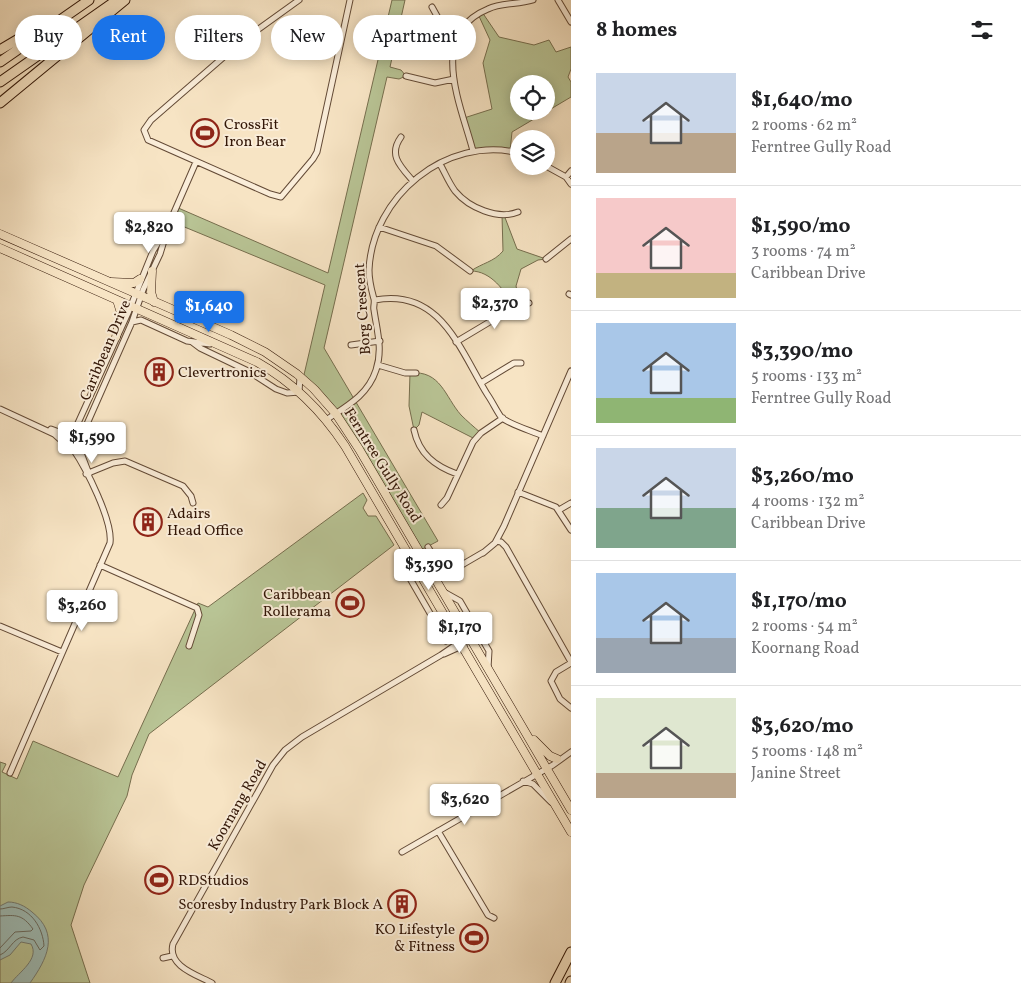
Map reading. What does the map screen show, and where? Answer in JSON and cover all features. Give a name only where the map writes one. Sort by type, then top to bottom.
[{"type":"highway","points":[[0,50],[83,0]]},
{"type":"highway","points":[[0,62],[89,0]]},
{"type":"highway","points":[[0,82],[117,0]]},
{"type":"highway","points":[[0,102],[126,0]]},
{"type":"highway","points":[[555,983],[571,952]]},
{"type":"main road","name":"Ferntree Gully Road","points":[[0,234],[248,343],[300,377],[336,414],[359,449],[571,810]]},
{"type":"main road","name":"Ferntree Gully Road","points":[[0,248],[222,346],[269,369],[299,392],[326,420],[345,446],[571,832]]},
{"type":"main road","points":[[152,271],[151,292],[154,302]]},
{"type":"main road","points":[[107,281],[134,283],[140,279]]},
{"type":"main road","points":[[116,337],[121,314],[118,300]]},
{"type":"main road","points":[[523,727],[540,746],[559,758]]},
{"type":"street","points":[[299,0],[242,40],[145,128],[144,134],[151,142],[281,197],[317,152],[350,0]]},
{"type":"street","points":[[476,15],[488,5],[533,0]]},
{"type":"street","points":[[558,0],[571,22]]},
{"type":"street","points":[[432,7],[436,15]]},
{"type":"street","points":[[452,60],[454,79],[473,151]]},
{"type":"street","points":[[406,76],[435,82],[454,79]]},
{"type":"street","points":[[400,136],[394,149],[395,158],[412,181]]},
{"type":"street","name":"Borg Crescent","points":[[326,420],[364,392],[378,365],[380,342],[374,300],[370,292],[370,269],[373,246],[379,227],[396,197],[412,181],[440,164],[473,151],[497,150],[510,152]]},
{"type":"street","points":[[138,295],[160,254],[169,224],[196,162]]},
{"type":"street","points":[[440,164],[453,188],[467,202],[486,211],[502,215],[518,212]]},
{"type":"street","points":[[566,177],[571,171]]},
{"type":"street","points":[[555,172],[566,177],[571,184]]},
{"type":"street","points":[[134,307],[140,279],[154,247],[169,224]]},
{"type":"street","points":[[379,227],[436,246],[470,271]]},
{"type":"street","points":[[546,259],[571,239]]},
{"type":"street","points":[[374,300],[403,298],[425,306],[442,320],[503,418],[542,436]]},
{"type":"street","points":[[456,342],[518,305],[529,303]]},
{"type":"street","name":"Caribbean Drive","points":[[78,443],[132,322],[134,307]]},
{"type":"street","name":"Caribbean Drive","points":[[64,443],[70,435],[116,337],[134,307]]},
{"type":"street","points":[[132,322],[137,319],[143,320],[192,342],[222,346]]},
{"type":"street","points":[[167,321],[175,336]]},
{"type":"street","points":[[192,342],[200,348],[248,371],[276,389],[287,392],[299,392],[300,377]]},
{"type":"street","points":[[352,345],[380,342]]},
{"type":"street","points":[[481,383],[514,364],[521,363]]},
{"type":"street","points":[[378,365],[404,373],[416,373]]},
{"type":"street","points":[[436,580],[483,553],[497,541],[571,371]]},
{"type":"street","points":[[0,409],[56,435],[66,447],[72,449],[87,473]]},
{"type":"street","points":[[441,505],[447,498],[476,438],[503,418]]},
{"type":"street","points":[[10,773],[110,543],[110,531],[87,473],[78,443],[70,435],[40,427]]},
{"type":"street","points":[[414,430],[419,445],[428,458],[457,474]]},
{"type":"street","points":[[72,449],[78,443]]},
{"type":"street","points":[[87,473],[119,461],[129,462],[183,486],[193,502]]},
{"type":"street","points":[[519,491],[559,510],[571,530]]},
{"type":"street","points":[[559,510],[571,503]]},
{"type":"street","points":[[497,541],[507,552],[571,656]]},
{"type":"street","points":[[404,546],[400,558],[401,563],[446,641]]},
{"type":"street","points":[[428,547],[445,575]]},
{"type":"street","points":[[100,564],[197,608],[199,615],[189,646]]},
{"type":"street","points":[[442,591],[460,601],[489,651],[488,668]]},
{"type":"street","points":[[0,626],[62,652]]},
{"type":"street","points":[[440,629],[460,642]]},
{"type":"street","name":"Koornang Road","points":[[172,956],[173,944],[265,777],[278,758],[302,738],[460,642],[470,638]]},
{"type":"street","points":[[561,642],[571,663],[552,677],[552,684],[557,693],[571,708]]},
{"type":"street","points":[[402,852],[571,752]]},
{"type":"street","points":[[522,781],[532,784],[558,809]]},
{"type":"street","points":[[438,831],[488,915],[494,918]]},
{"type":"street","points":[[163,958],[172,956],[180,965],[212,983]]},
{"type":"green space","points":[[392,0],[405,0],[402,15],[388,15]]},
{"type":"green space","points":[[482,12],[499,37],[534,45],[549,40],[556,52],[571,47],[571,69],[568,77],[571,82],[571,97],[555,106],[555,75],[510,75],[510,120],[532,120],[515,130],[510,130],[510,151],[475,151],[464,118],[492,109],[483,63],[490,40],[478,14]]},
{"type":"green space","points":[[378,60],[392,60],[390,67],[401,70],[406,76],[399,79],[387,77],[324,348],[438,541],[419,551],[359,449],[303,379],[325,285],[170,221],[176,207],[328,273]]},
{"type":"green space","points":[[502,215],[504,215],[517,249],[546,259],[538,260],[521,269],[516,286],[520,305],[514,307],[497,283],[485,274],[471,271],[496,258],[503,251]]},
{"type":"green space","points":[[410,373],[420,373],[436,380],[455,408],[481,433],[475,439],[422,412],[419,425],[414,430],[409,406]]},
{"type":"green space","points":[[363,493],[367,500],[363,508],[368,516],[376,516],[394,545],[149,734],[132,775],[127,796],[84,885],[71,925],[90,983],[0,983],[0,762],[6,764],[2,772],[17,779],[33,741],[118,777],[198,603],[208,607]]},
{"type":"water","points":[[8,902],[24,906],[41,920],[46,929],[48,947],[41,965],[30,983],[11,983],[31,960],[33,950],[31,944],[21,942],[10,955],[0,960],[0,906]]},
{"type":"place","name":"CrossFit Iron Bear","points":[[205,133]]},
{"type":"place","name":"Clevertronics","points":[[159,372]]},
{"type":"place","name":"Adairs Head Office","points":[[148,522]]},
{"type":"place","name":"Caribbean Rollerama","points":[[350,603]]},
{"type":"place","name":"RDStudios","points":[[159,880]]},
{"type":"place","name":"Scoresby Industry Park Block A","points":[[402,904]]},
{"type":"place","name":"KO Lifestyle & Fitness","points":[[474,938]]}]
